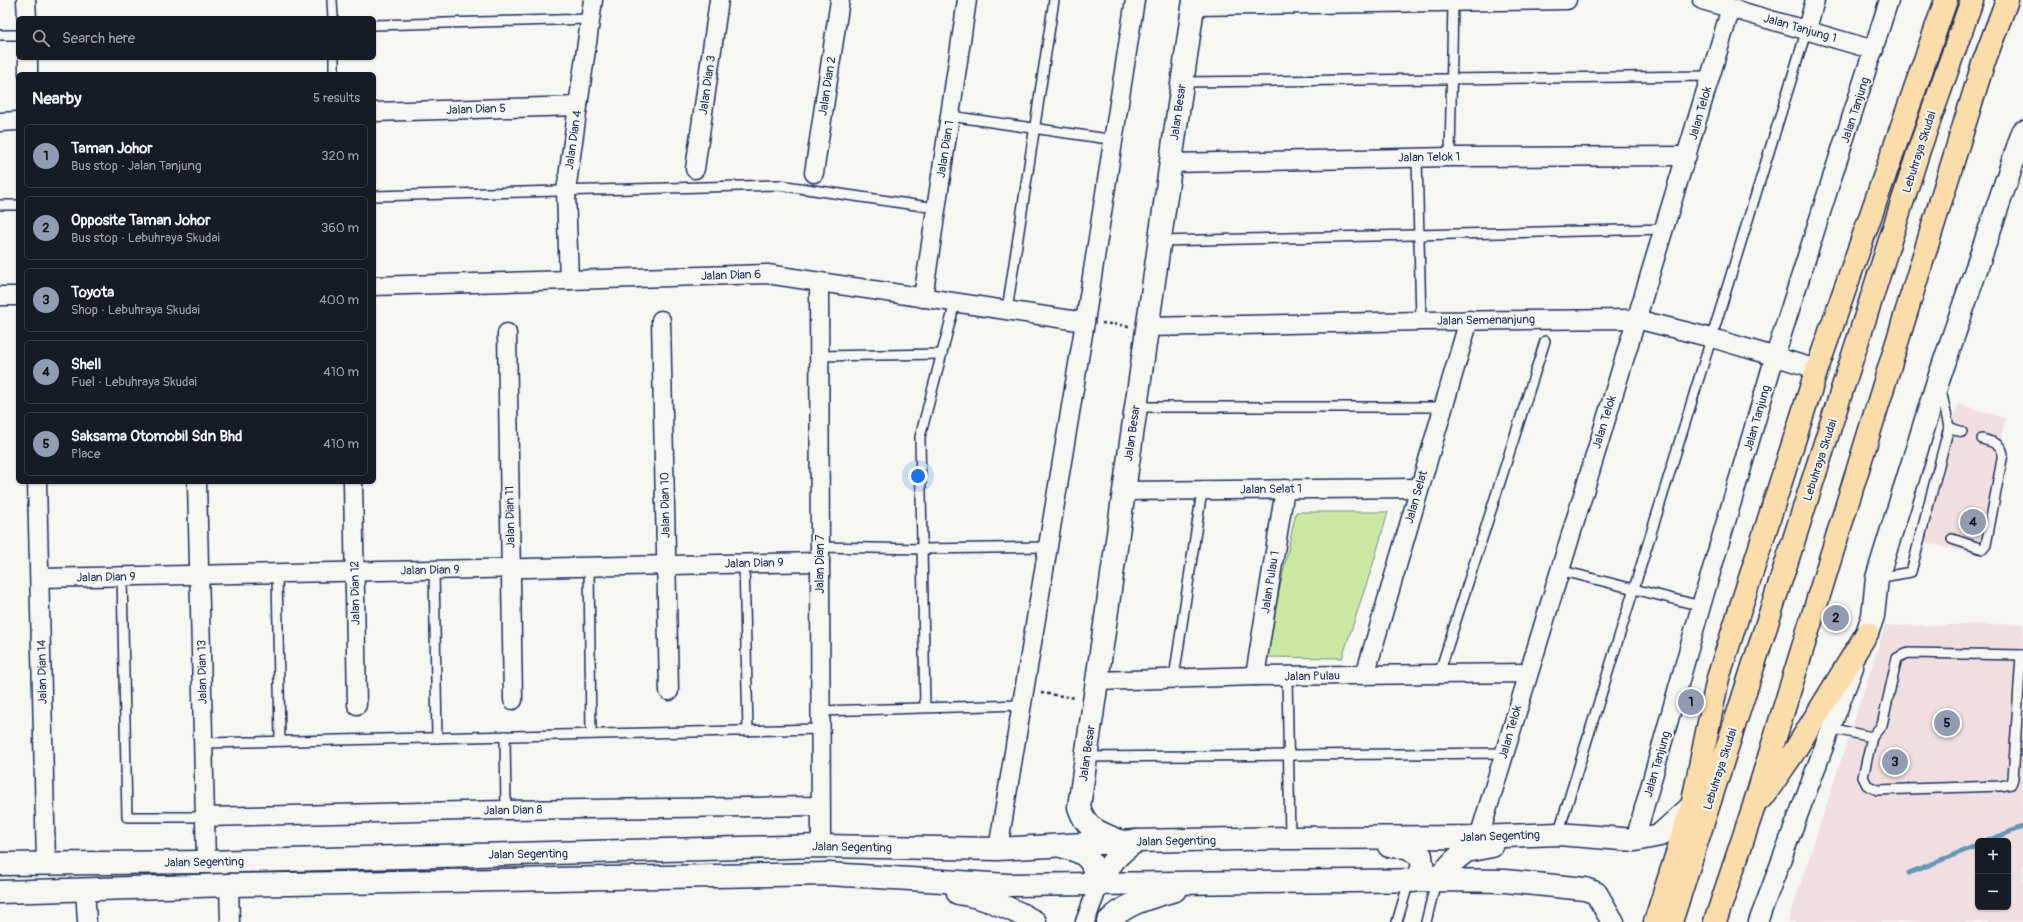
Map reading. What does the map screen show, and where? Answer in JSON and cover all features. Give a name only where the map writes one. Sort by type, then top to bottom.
[{"type":"main road","points":[[1654,922],[1692,806],[1718,678],[1817,369],[1946,0]]},
{"type":"main road","name":"Lebuhraya Skudai","points":[[1671,922],[1918,155],[1972,0]]},
{"type":"main road","points":[[1715,922],[1752,812],[1983,64],[2007,0]]},
{"type":"main road","points":[[1752,812],[1792,755],[1867,633]]},
{"type":"street","points":[[26,0],[27,16]]},
{"type":"street","name":"Jalan Dian 4","points":[[569,280],[566,191],[593,0]]},
{"type":"street","name":"Jalan Dian 3","points":[[695,169],[719,0]]},
{"type":"street","name":"Jalan Dian 2","points":[[814,173],[840,0]]},
{"type":"street","name":"Jalan Dian 1","points":[[923,298],[967,0]]},
{"type":"street","points":[[998,849],[1085,322],[1135,0]]},
{"type":"street","points":[[1194,3],[1567,0]]},
{"type":"street","name":"Jalan Tanjung 1","points":[[1702,0],[1807,29],[1874,50]]},
{"type":"street","points":[[1807,29],[1815,0]]},
{"type":"street","name":"Jalan Tanjung","points":[[1635,840],[1701,606],[1775,356],[1889,0]]},
{"type":"street","name":"Jalan Besar","points":[[1129,842],[1090,827],[1083,818],[1079,807],[1194,3]]},
{"type":"street","name":"Jalan Telok","points":[[1479,837],[1731,8]]},
{"type":"street","points":[[28,60],[28,72]]},
{"type":"street","name":"Jalan Dian 5","points":[[376,112],[578,106]]},
{"type":"street","points":[[0,122],[16,121]]},
{"type":"street","points":[[1758,922],[1873,616],[1877,578],[1938,381],[2021,144]]},
{"type":"street","name":"Jalan Telok 1","points":[[1171,163],[1450,157],[1687,156]]},
{"type":"street","name":"Jalan Dian 6","points":[[376,286],[767,274],[1085,322]]},
{"type":"street","name":"Jalan Dian 7","points":[[819,282],[820,846]]},
{"type":"street","points":[[0,296],[16,296]]},
{"type":"street","name":"Jalan Semenanjung","points":[[1147,327],[1469,320],[1636,319],[1712,338],[1817,369]]},
{"type":"street","name":"Jalan Dian 10","points":[[661,320],[669,691]]},
{"type":"street","name":"Jalan Selat","points":[[1365,675],[1469,320]]},
{"type":"street","name":"Jalan Dian 11","points":[[507,333],[513,700]]},
{"type":"street","name":"Jalan Dian 14","points":[[37,484],[46,863]]},
{"type":"street","name":"Jalan Dian 13","points":[[197,484],[206,862]]},
{"type":"street","name":"Jalan Dian 12","points":[[353,484],[357,705]]},
{"type":"street","name":"Jalan Selat 1","points":[[1124,491],[1419,488]]},
{"type":"street","name":"Jalan Pulau 1","points":[[1256,676],[1285,489]]},
{"type":"street","name":"Jalan Dian 9","points":[[40,578],[744,563],[820,554]]},
{"type":"street","name":"Jalan Pulau","points":[[1095,691],[1174,678],[1528,673]]},
{"type":"street","name":"Jalan Dian 8","points":[[205,817],[506,810],[820,806]]},
{"type":"street","name":"Jalan Segenting","points":[[0,864],[206,862],[820,846],[998,849],[1129,842],[1290,838],[1479,837],[1558,834],[1635,840],[1660,835],[1692,806]]},
{"type":"street","points":[[1436,880],[1466,851],[1558,834]]},
{"type":"street","points":[[1290,838],[1330,845],[1407,847],[1417,852],[1423,862],[1423,870],[1411,881]]},
{"type":"street","points":[[1085,922],[1099,884],[1111,862],[1129,842]]},
{"type":"street","points":[[820,846],[847,865],[857,870],[890,878],[908,885],[974,896],[1000,904],[1035,922]]},
{"type":"street","points":[[1059,846],[1077,850],[1087,855],[1094,866],[1099,884]]},
{"type":"street","name":"Jalan Segenting","points":[[0,892],[229,884],[828,874],[1008,885],[1436,880],[1505,881],[1586,889],[1596,893],[1613,922]]},
{"type":"street","points":[[1108,922],[1115,914],[1131,904],[1193,883]]},
{"type":"street","points":[[229,884],[230,922]]},
{"type":"street","points":[[85,888],[87,922]]},
{"type":"lane","points":[[332,0],[333,16]]},
{"type":"lane","points":[[1007,310],[1054,0]]},
{"type":"lane","points":[[1450,157],[1454,1]]},
{"type":"lane","points":[[376,24],[590,19]]},
{"type":"lane","points":[[1558,834],[1807,29]]},
{"type":"lane","points":[[0,35],[16,35]]},
{"type":"lane","points":[[334,60],[334,72]]},
{"type":"lane","points":[[1183,82],[1710,76]]},
{"type":"lane","points":[[950,116],[1114,140]]},
{"type":"lane","points":[[1417,158],[1421,321]]},
{"type":"lane","points":[[376,196],[779,185],[936,208]]},
{"type":"lane","points":[[0,205],[16,205]]},
{"type":"lane","points":[[1160,241],[1665,229]]},
{"type":"lane","points":[[925,708],[920,437],[955,303]]},
{"type":"lane","points":[[1439,674],[1545,341]]},
{"type":"lane","points":[[819,356],[942,354]]},
{"type":"lane","points":[[1877,578],[1911,572],[1927,529],[1949,426],[1938,381]]},
{"type":"lane","points":[[1136,407],[1443,407]]},
{"type":"lane","points":[[1949,426],[1962,432]]},
{"type":"lane","points":[[1952,539],[1983,549],[1986,544],[2002,448],[1997,444],[1982,439]]},
{"type":"lane","points":[[1174,678],[1202,491]]},
{"type":"lane","points":[[820,554],[922,549],[1048,547]]},
{"type":"lane","points":[[744,563],[748,731]]},
{"type":"lane","points":[[589,567],[592,734]]},
{"type":"lane","points":[[434,570],[437,738]]},
{"type":"lane","points":[[1559,570],[1701,606]]},
{"type":"lane","points":[[277,573],[280,741]]},
{"type":"lane","points":[[122,577],[127,817],[205,817]]},
{"type":"lane","points":[[1908,653],[2022,655],[2013,779],[2011,784],[1877,790],[1867,785],[1863,777],[1872,737],[1882,725],[1897,658],[1908,653]]},
{"type":"lane","points":[[1287,676],[1290,838]]},
{"type":"lane","points":[[204,743],[748,731],[820,720],[1023,698]]},
{"type":"lane","points":[[1830,728],[1872,737]]},
{"type":"lane","points":[[505,736],[506,810]]},
{"type":"lane","points":[[1086,757],[1504,752]]},
{"type":"lane","points":[[1426,922],[1436,880]]},
{"type":"lane","points":[[1397,922],[1411,881]]},
{"type":"path","points":[[1085,322],[1147,327]]},
{"type":"path","points":[[1023,698],[1095,691]]},
{"type":"shaded area","points":[[1958,404],[2005,418],[1980,555],[1923,542]]},
{"type":"shaded area","points":[[2023,624],[2023,922],[1788,922],[1885,626]]},
{"type":"green space","points":[[1296,512],[1388,512],[1373,564],[1342,658],[1265,657]]},
{"type":"waterway","points":[[1994,838],[2022,827]]},
{"type":"waterway","points":[[1909,873],[1975,846]]},
{"type":"place","name":"Shell","points":[[1973,522]]},
{"type":"place","name":"Opposite Taman Johor","points":[[1836,618]]},
{"type":"place","name":"Taman Johor","points":[[1691,702]]},
{"type":"place","name":"Saksama Otomobil Sdn Bhd","points":[[1947,723]]},
{"type":"place","name":"Toyota","points":[[1895,762]]}]
